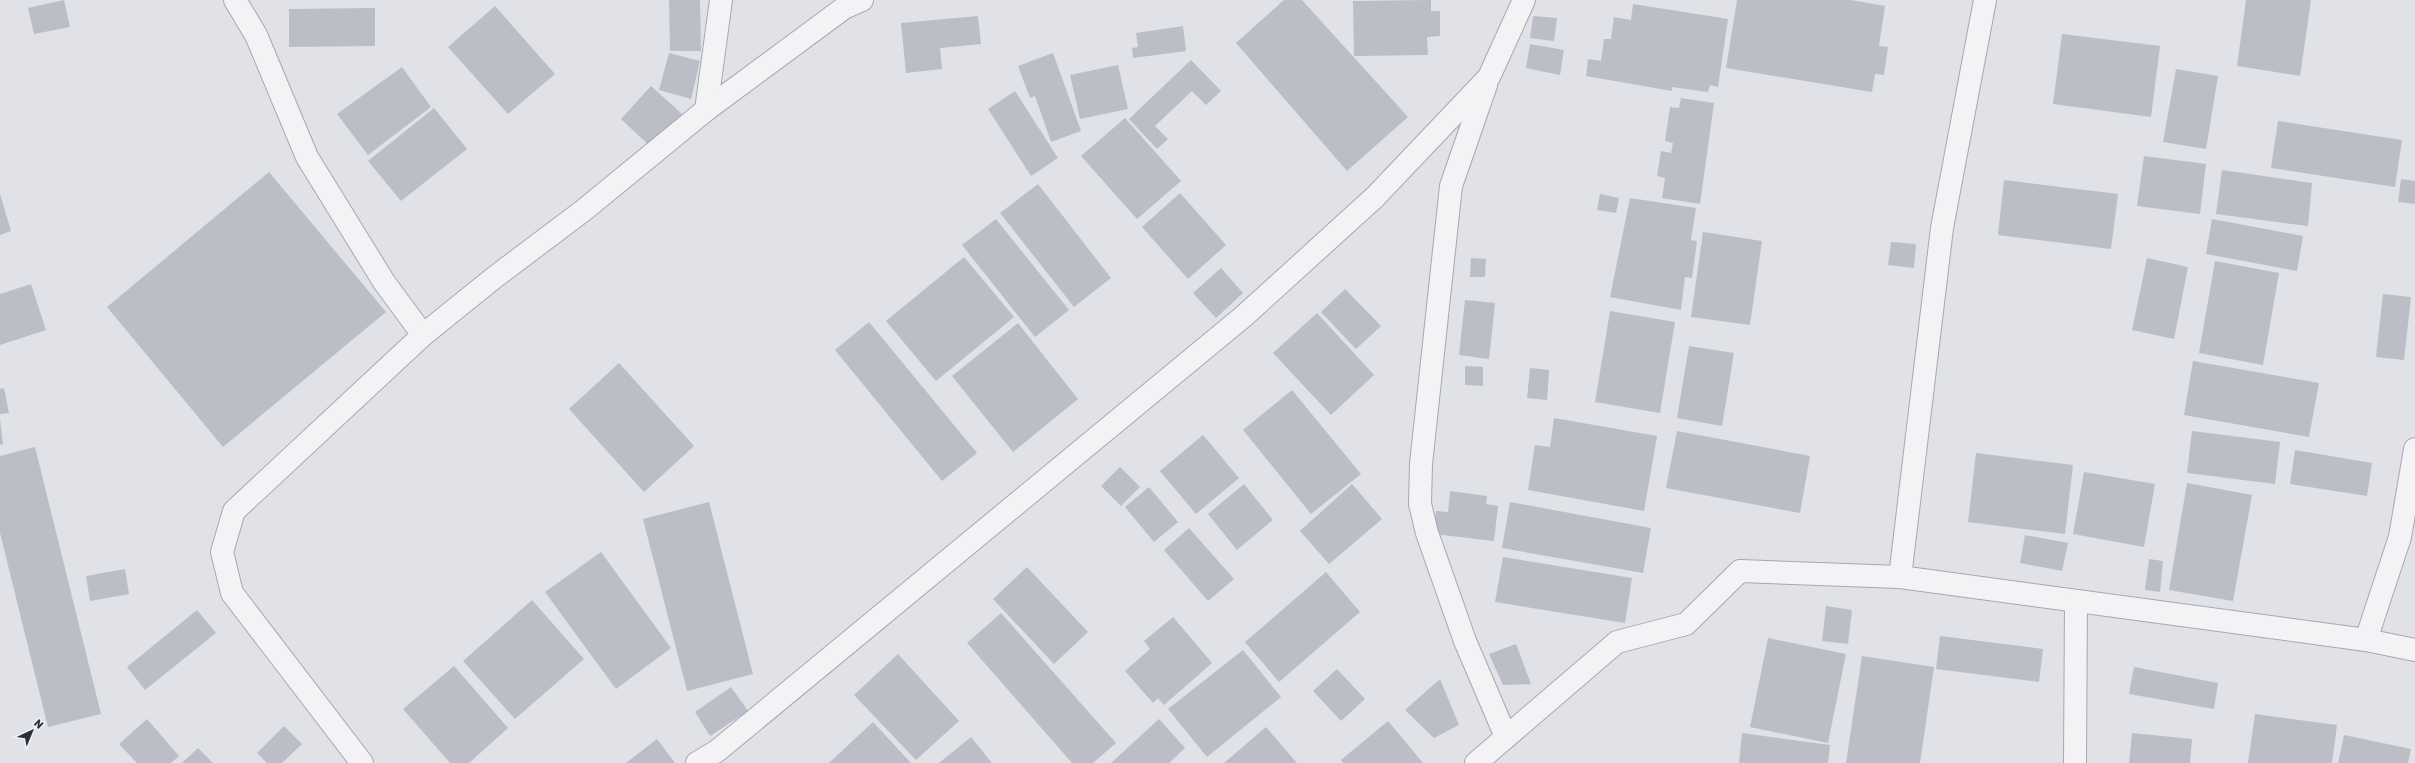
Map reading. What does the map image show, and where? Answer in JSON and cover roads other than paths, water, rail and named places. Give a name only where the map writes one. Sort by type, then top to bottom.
[{"type":"street","points":[[235,0],[256,35],[307,156],[384,282],[423,335]]},
{"type":"street","points":[[706,110],[721,0]]},
{"type":"street","points":[[362,763],[232,593],[222,552],[234,511],[423,335],[495,277],[584,210],[706,110],[844,8],[862,0]]},
{"type":"street","points":[[1506,737],[1465,641],[1427,533],[1420,504],[1421,464],[1451,186],[1489,77],[1524,0]]},
{"type":"street","points":[[1900,577],[1942,228],[1985,0]]},
{"type":"street","points":[[697,763],[722,757],[1244,316],[1375,197],[1489,77]]},
{"type":"street","points":[[2366,640],[2400,537],[2415,449]]},
{"type":"street","points":[[1476,763],[1617,642],[1686,624],[1740,571],[1900,577],[2366,640],[2415,650]]},
{"type":"street","points":[[2075,763],[2076,601]]}]
